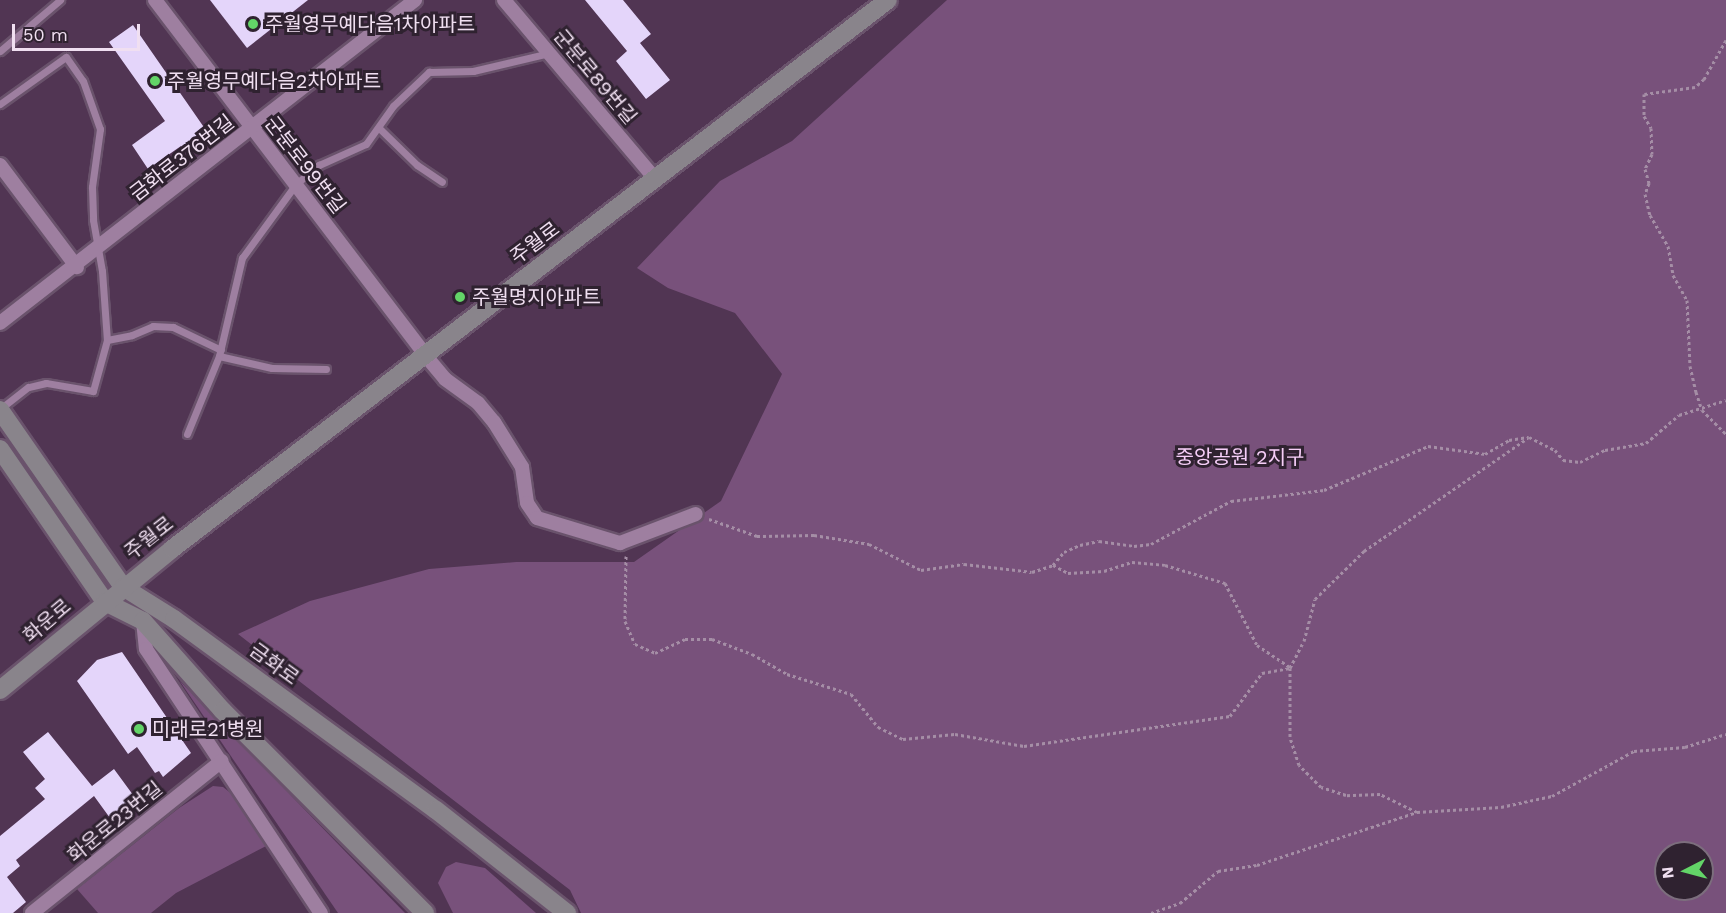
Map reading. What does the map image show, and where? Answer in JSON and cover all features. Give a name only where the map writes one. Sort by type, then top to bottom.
[{"type":"main road","name":"주월로","points":[[123,587],[888,0]]},
{"type":"main road","name":"금화로","points":[[0,410],[123,587],[174,619],[427,803],[567,913]]},
{"type":"main road","points":[[0,449],[105,602],[143,621],[223,711],[425,913]]},
{"type":"main road","name":"화운로","points":[[0,690],[123,587]]},
{"type":"street","name":"군분로99번길","points":[[155,0],[424,355],[445,379],[478,404],[494,422],[522,467],[526,503],[537,518],[620,543]]},
{"type":"street","name":"금화로376번길","points":[[0,323],[77,267],[415,0]]},
{"type":"street","name":"군분로89번길","points":[[504,0],[656,180]]},
{"type":"street","points":[[0,165],[77,267]]},
{"type":"street","points":[[620,543],[696,514]]},
{"type":"street","points":[[143,621],[146,649],[321,913]]},
{"type":"street","name":"화운로23번길","points":[[32,913],[222,761]]},
{"type":"lane","points":[[0,51],[60,0]]},
{"type":"lane","points":[[187,434],[220,353],[242,258],[296,184],[319,165],[359,149],[379,128],[393,106],[429,72],[473,71],[549,53]]},
{"type":"lane","points":[[0,104],[66,57],[83,81],[99,129],[92,187],[97,250],[102,271],[106,340],[93,391],[46,383],[28,387],[0,410]]},
{"type":"lane","points":[[379,128],[417,165],[442,182]]},
{"type":"lane","points":[[106,340],[153,326],[173,327],[220,353],[272,368],[326,369]]},
{"type":"path","points":[[1726,40],[1704,79],[1695,87],[1644,94],[1644,116],[1651,128],[1652,154],[1645,169],[1649,183],[1645,194],[1650,215],[1668,246],[1673,275],[1687,300],[1690,366],[1702,410],[1726,434]]},
{"type":"path","points":[[696,514],[757,536],[814,535],[868,544],[921,570],[964,564],[1032,572],[1053,565],[1064,552],[1080,545],[1099,542],[1134,546],[1151,544],[1231,501],[1324,490],[1428,446],[1485,454],[1509,440],[1529,437],[1555,450],[1563,460],[1580,462],[1605,450],[1646,443],[1671,420],[1726,399]]},
{"type":"path","points":[[1418,812],[1380,794],[1346,795],[1321,786],[1299,765],[1290,737],[1290,668],[1304,641],[1316,599],[1364,551],[1479,468],[1529,437]]},
{"type":"path","points":[[620,543],[626,560],[625,621],[635,644],[655,653],[685,639],[712,639],[752,654],[787,674],[851,694],[878,727],[903,739],[955,734],[1023,746],[1230,716],[1262,673],[1290,668]]},
{"type":"path","points":[[1053,565],[1068,573],[1104,571],[1132,562],[1165,565],[1225,584],[1257,645],[1290,668]]},
{"type":"path","points":[[1151,913],[1180,903],[1218,871],[1257,865],[1418,812],[1500,807],[1552,796],[1635,751],[1684,747],[1726,734]]},
{"type":"green space","name":"중앙공원 2지구","points":[[947,0],[1726,0],[1726,913],[581,913],[570,890],[238,634],[310,601],[429,569],[516,562],[634,562],[721,501],[782,374],[735,313],[668,288],[637,268],[720,181],[792,141]]},
{"type":"green space","points":[[179,680],[405,913],[338,913]]},
{"type":"green space","points":[[213,786],[223,787],[232,794],[270,844],[176,893],[151,913],[98,913],[77,889],[179,808]]},
{"type":"green space","points":[[456,862],[485,868],[536,913],[453,913],[438,883],[446,867]]},
{"type":"building","name":"주월영무예다음1차아파트","points":[[210,0],[308,0],[247,48]]},
{"type":"building","points":[[585,0],[623,0],[651,34],[640,43],[670,80],[646,99],[616,61],[627,51]]},
{"type":"building","name":"주월영무예다음2차아파트","points":[[133,25],[210,136],[186,153],[181,146],[148,169],[132,145],[165,121],[109,42]]},
{"type":"building","points":[[122,652],[191,753],[163,777],[159,771],[155,773],[137,747],[128,754],[77,681],[97,660]]},
{"type":"building","points":[[48,732],[92,786],[114,769],[136,799],[110,818],[94,796],[16,860],[20,866],[7,877],[26,902],[13,913],[0,913],[0,836],[45,799],[35,788],[45,779],[23,752]]},
{"type":"place","name":"주월영무예다음1차아파트","points":[[253,24]]},
{"type":"place","name":"주월영무예다음2차아파트","points":[[155,81]]},
{"type":"place","name":"주월명지아파트","points":[[460,297]]},
{"type":"place","name":"미래로21병원","points":[[139,729]]}]
